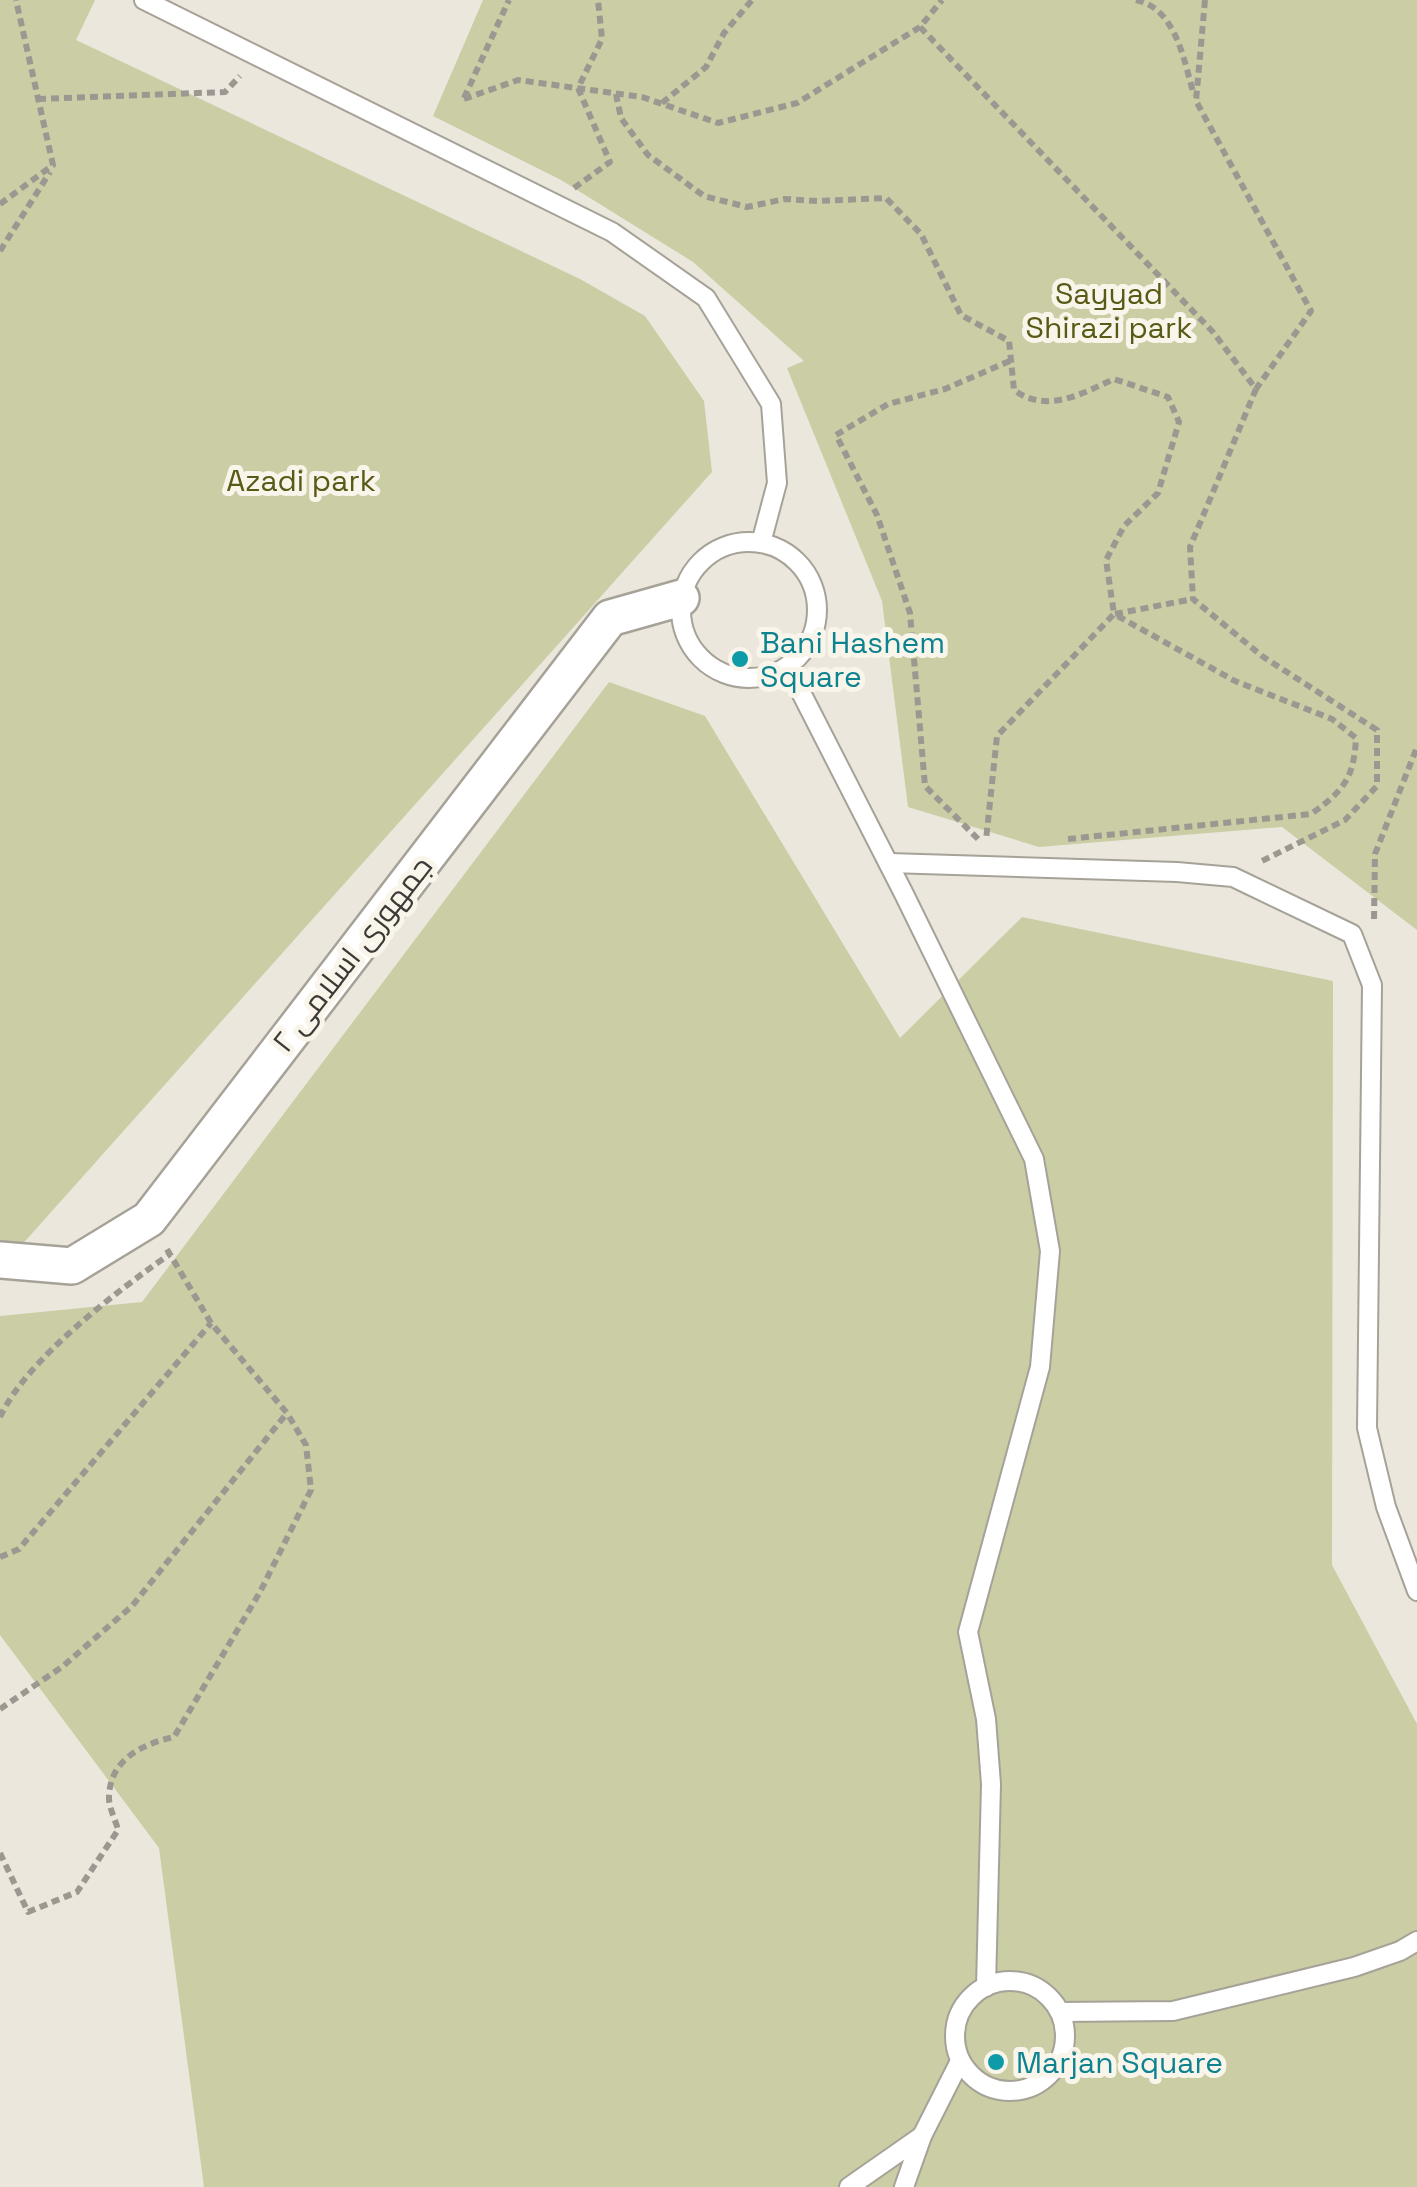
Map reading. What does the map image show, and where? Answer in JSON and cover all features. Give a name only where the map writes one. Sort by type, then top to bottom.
[{"type":"street","name":"جمهوری اسلامی ۲","points":[[0,1260],[72,1266],[149,1218],[610,618],[681,598]]},
{"type":"lane","points":[[144,0],[612,232],[706,298],[771,404],[776,483],[761,543]]},
{"type":"lane","points":[[734,543],[761,543],[786,552],[806,571],[816,596],[817,623],[806,648],[788,667],[763,678],[736,678],[712,668],[692,650],[682,624],[681,598],[691,573],[710,554],[734,543]]},
{"type":"lane","points":[[788,667],[1034,1159],[1050,1251],[1040,1367],[968,1632],[986,1719],[991,1784],[986,1987]]},
{"type":"lane","points":[[888,863],[1233,877],[1352,934],[1372,985],[1367,1428],[1386,1507],[1417,1591]]},
{"type":"lane","points":[[1060,2012],[1173,2011],[1354,1967],[1417,1941]]},
{"type":"lane","points":[[1006,1982],[1028,1984],[1047,1994],[1060,2012],[1066,2033],[1063,2054],[1052,2072],[1034,2086],[1014,2091],[992,2089],[974,2078],[960,2061],[955,2040],[958,2019],[968,2000],[986,1987],[1006,1982]]},
{"type":"lane","points":[[904,2187],[922,2136],[960,2061]]},
{"type":"lane","points":[[849,2187],[922,2136]]},
{"type":"path","points":[[0,251],[54,165],[16,0]]},
{"type":"path","points":[[509,0],[464,99],[518,80],[616,94],[718,123],[797,102],[920,27],[942,0]]},
{"type":"path","points":[[554,203],[610,162],[578,88],[602,39],[598,0]]},
{"type":"path","points":[[661,104],[706,67],[724,33],[752,0]]},
{"type":"path","points":[[1136,0],[1146,2],[1175,30],[1196,101],[1311,311],[1256,389],[1190,547],[1193,598],[1262,656],[1377,730],[1376,786],[1345,820],[1233,877]]},
{"type":"path","points":[[1196,101],[1205,0]]},
{"type":"path","points":[[920,27],[1213,332],[1256,389]]},
{"type":"path","points":[[38,99],[225,92],[258,56]]},
{"type":"path","points":[[616,94],[621,118],[648,155],[704,196],[746,208],[785,199],[818,202],[886,198],[921,234],[961,315],[1009,341],[1014,390],[1030,402],[1066,400],[1114,379],[1168,397],[1179,422],[1158,493],[1124,526],[1106,560],[1114,614]]},
{"type":"path","points":[[0,204],[54,165]]},
{"type":"path","points":[[1012,360],[945,389],[888,404],[836,435],[877,515],[910,613],[925,786],[986,846],[996,736],[1114,614],[1193,598]]},
{"type":"path","points":[[1058,840],[1311,814],[1342,792],[1355,760],[1356,738],[1332,720],[1234,681],[1114,614]]},
{"type":"path","points":[[1374,929],[1375,854],[1417,747]]},
{"type":"path","points":[[0,1853],[28,1912],[77,1892],[118,1830],[109,1799],[116,1767],[146,1743],[174,1736],[260,1592],[311,1490],[306,1444],[287,1413],[211,1323],[149,1218]]},
{"type":"path","points":[[0,1417],[46,1356],[131,1281],[170,1254]]},
{"type":"path","points":[[0,1556],[19,1548],[211,1323]]},
{"type":"path","points":[[0,1709],[62,1667],[132,1606],[287,1413]]},
{"type":"green space","name":"Azadi park","points":[[0,0],[95,0],[76,40],[580,279],[645,316],[704,401],[712,472],[19,1248],[0,1250]]},
{"type":"green space","name":"Sayyad Shirazi park","points":[[483,0],[1417,0],[1417,930],[1282,827],[1039,847],[908,807],[882,601],[787,368],[804,361],[693,262],[561,180],[433,116]]},
{"type":"green space","points":[[609,682],[705,716],[900,1038],[1022,917],[1333,981],[1332,1565],[1417,1724],[1417,2187],[204,2187],[159,1848],[0,1635],[0,1316],[142,1302]]},
{"type":"place","name":"Bani Hashem Square","points":[[740,659]]},
{"type":"place","name":"Marjan Square","points":[[996,2062]]}]
